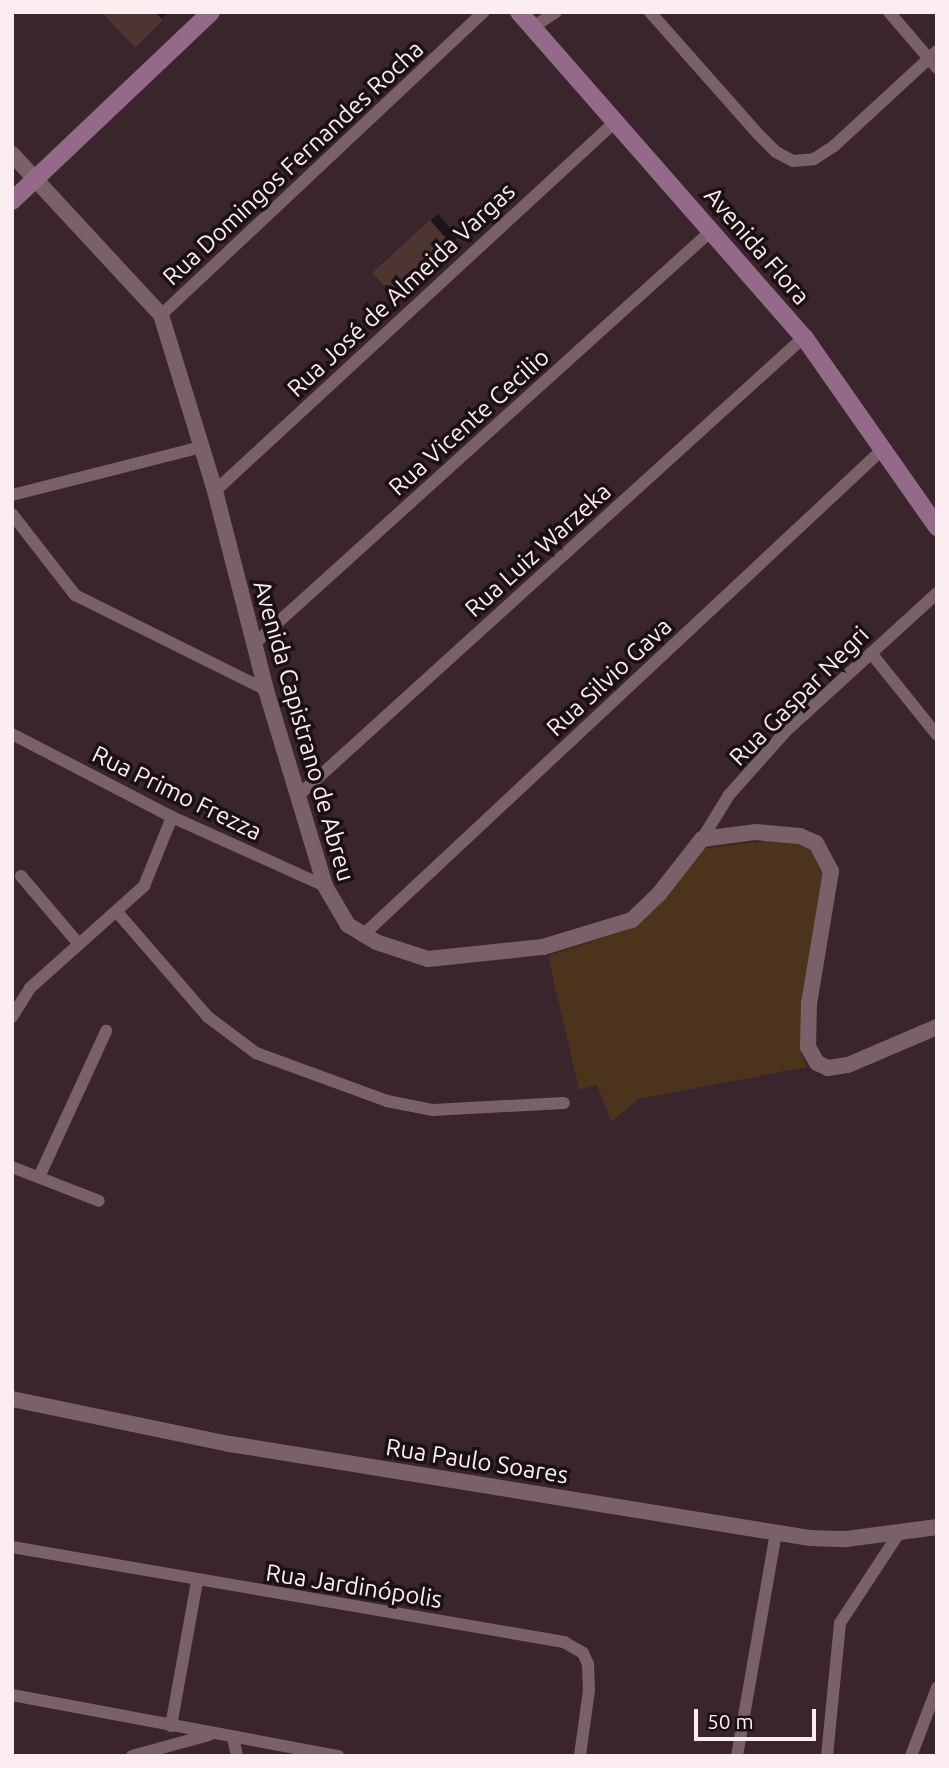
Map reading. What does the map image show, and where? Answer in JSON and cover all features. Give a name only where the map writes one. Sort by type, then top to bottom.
[{"type":"main road","points":[[12,201],[211,12]]},
{"type":"main road","name":"Avenida Flora","points":[[519,12],[804,337],[937,527]]},
{"type":"street","name":"Rua Domingos Fernandes Rocha","points":[[161,315],[484,12]]},
{"type":"street","points":[[533,27],[556,12]]},
{"type":"street","points":[[650,12],[768,144],[793,161],[814,159],[834,146],[934,59],[888,12]]},
{"type":"street","name":"Rua José de Almeida Vargas","points":[[215,491],[616,121]]},
{"type":"street","name":"Avenida Capistrano de Abreu","points":[[12,154],[161,315],[215,491],[266,691],[300,794],[324,886],[341,918],[362,936],[415,957],[443,960],[544,947],[632,920],[660,894],[702,839]]},
{"type":"street","name":"Rua Vicente Cecilio","points":[[254,644],[711,230]]},
{"type":"street","name":"Rua Luiz Warzeka","points":[[300,794],[804,337]]},
{"type":"street","points":[[12,495],[202,447]]},
{"type":"street","name":"Rua Silvio Gava","points":[[362,936],[884,448]]},
{"type":"street","points":[[12,514],[65,586],[84,601],[266,691]]},
{"type":"street","name":"Rua Gaspar Negri","points":[[702,839],[729,795],[786,732],[937,593]]},
{"type":"street","points":[[871,653],[937,735]]},
{"type":"street","name":"Rua Primo Frezza","points":[[12,734],[172,817],[324,886]]},
{"type":"street","points":[[12,1017],[18,994],[117,912],[144,886],[172,817]]},
{"type":"street","points":[[702,839],[755,832],[800,836],[825,853],[831,871],[830,899],[809,1004],[808,1047],[817,1063],[828,1068],[848,1065],[937,1027]]},
{"type":"street","points":[[21,876],[78,943]]},
{"type":"street","points":[[117,912],[208,1017],[256,1053],[365,1093],[433,1110],[564,1103]]},
{"type":"street","points":[[39,1178],[106,1031]]},
{"type":"street","points":[[12,1167],[99,1201]]},
{"type":"street","name":"Rua Paulo Soares","points":[[12,1399],[230,1444],[776,1533],[846,1539],[937,1527]]},
{"type":"street","points":[[827,1756],[841,1623],[901,1530]]},
{"type":"street","points":[[737,1756],[776,1533]]},
{"type":"street","name":"Rua Jardinópolis","points":[[12,1547],[197,1582],[564,1642],[583,1653],[588,1664],[580,1756]]},
{"type":"street","points":[[171,1726],[197,1582]]},
{"type":"street","points":[[911,1756],[937,1688]]},
{"type":"street","points":[[12,1695],[338,1756]]},
{"type":"street","points":[[132,1756],[212,1734]]},
{"type":"street","points":[[233,1738],[236,1756]]},
{"type":"shaded area","points":[[790,838],[813,848],[826,869],[802,1027],[800,1049],[807,1067],[638,1099],[611,1122],[597,1085],[579,1090],[548,956],[627,930],[699,849]]},
{"type":"building","points":[[102,12],[155,12],[163,20],[135,48]]},
{"type":"building","points":[[430,220],[452,245],[396,298],[372,273]]}]
